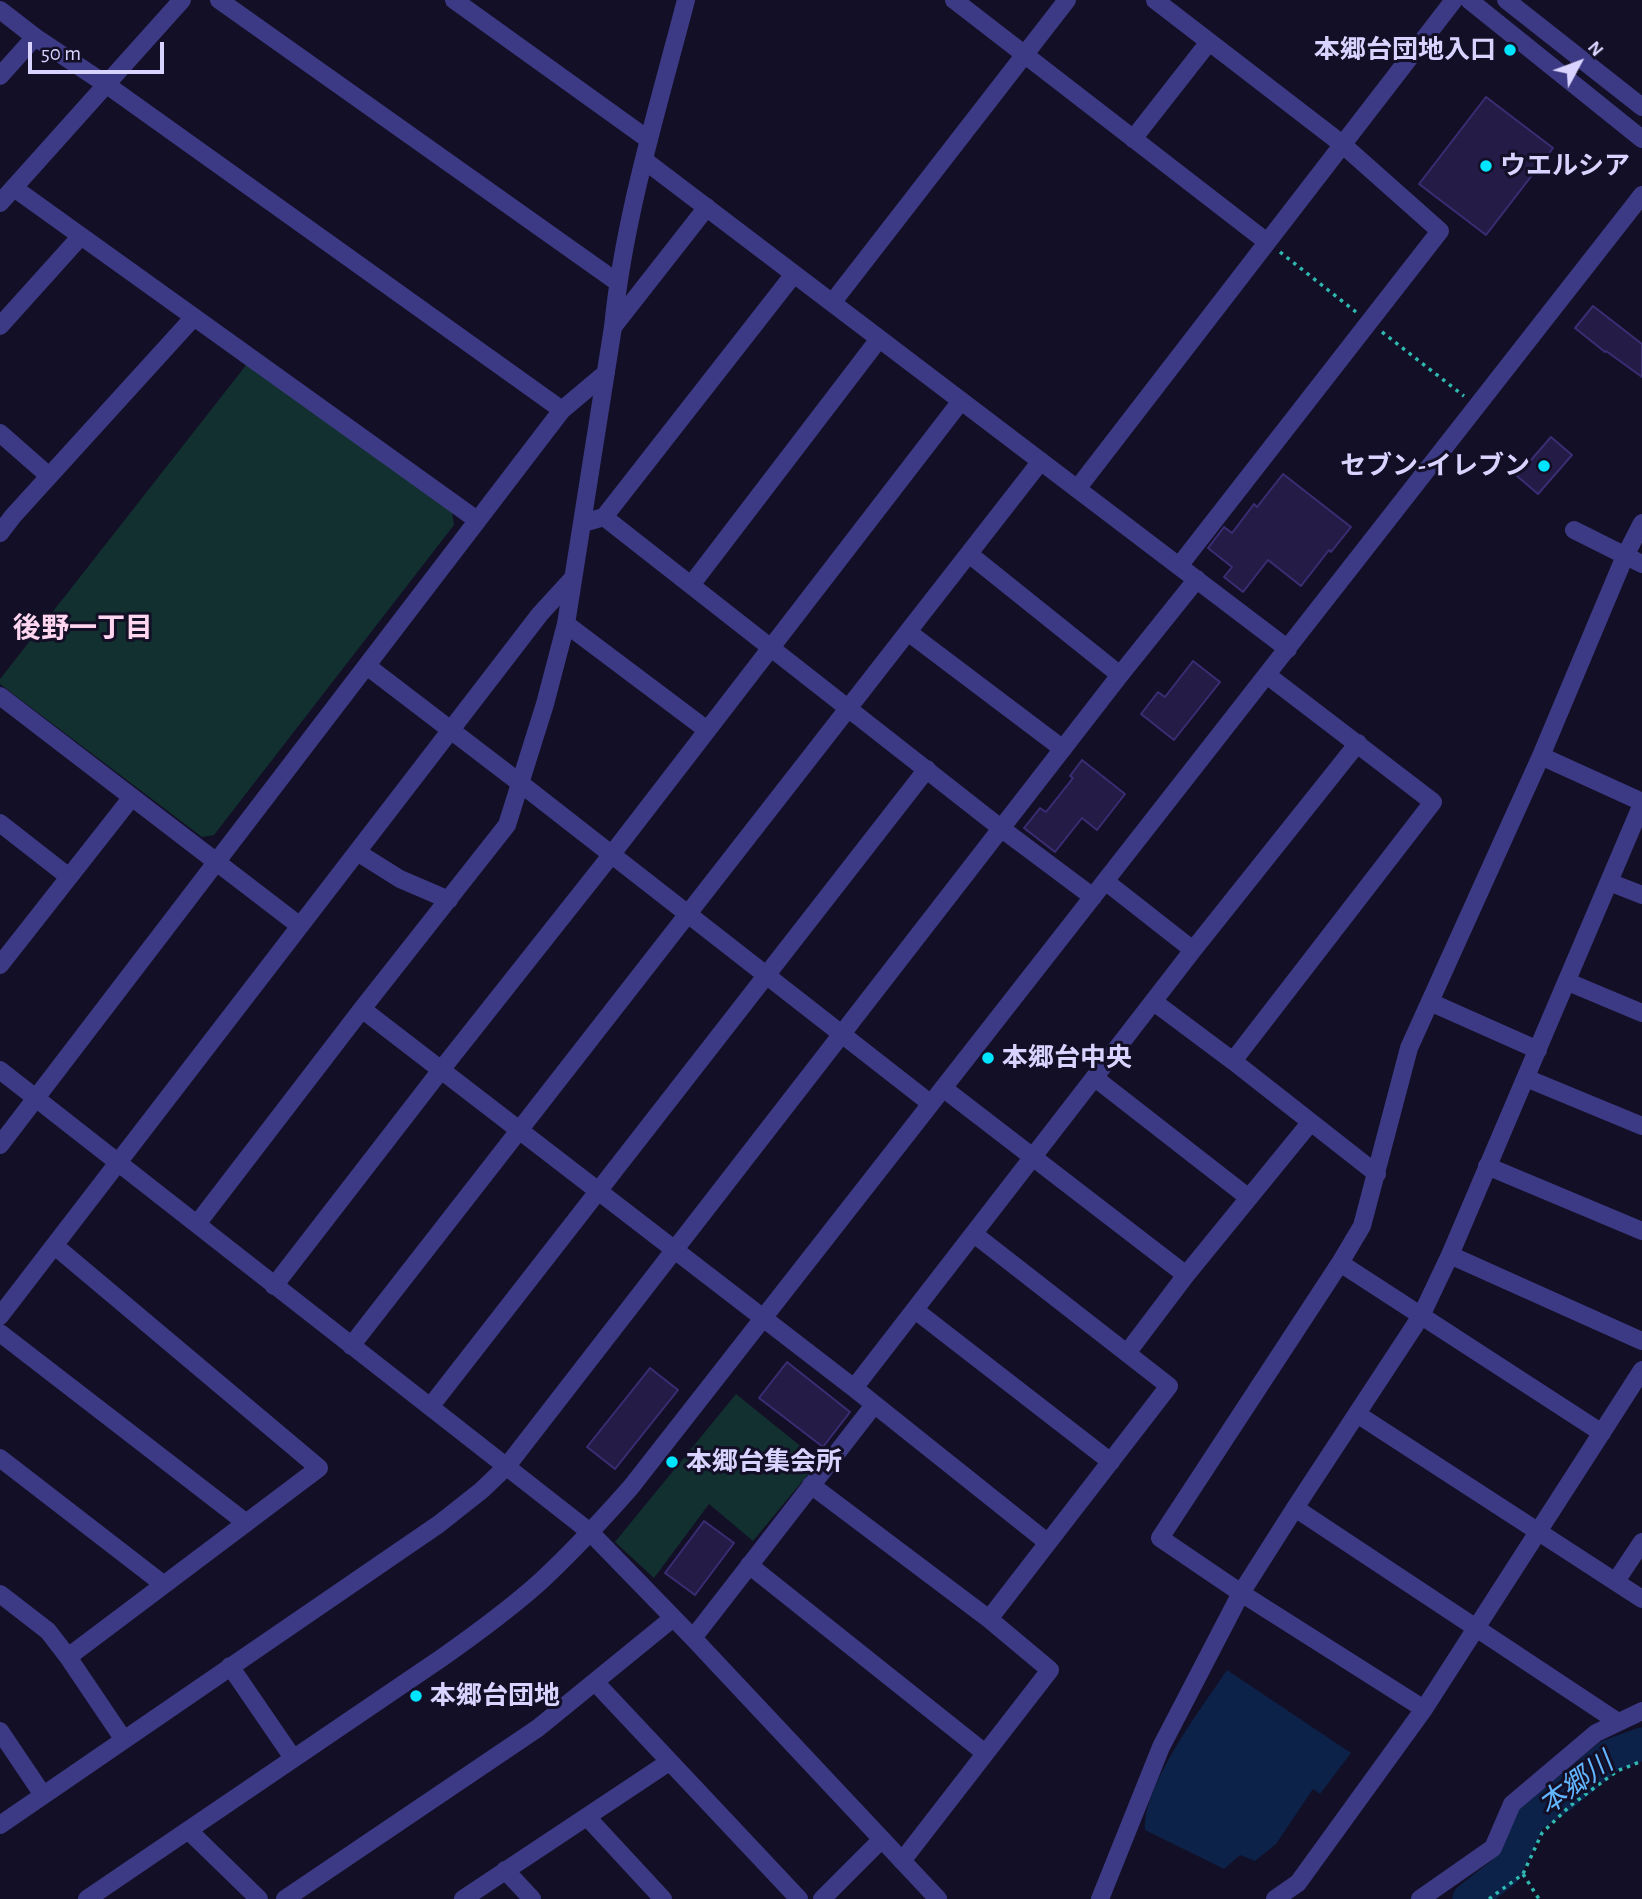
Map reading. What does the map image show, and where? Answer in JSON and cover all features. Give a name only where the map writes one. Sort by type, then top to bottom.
[{"type":"street","points":[[0,203],[182,0]]},
{"type":"street","points":[[219,0],[617,282]]},
{"type":"street","points":[[454,0],[649,140]]},
{"type":"street","points":[[197,1224],[507,825],[545,705],[566,624],[613,327],[617,282],[644,160],[686,0]]},
{"type":"street","points":[[954,0],[1267,242]]},
{"type":"street","points":[[832,303],[1067,0]]},
{"type":"street","points":[[1155,0],[1342,144],[1440,231],[1179,566]]},
{"type":"street","points":[[1077,489],[1454,0]]},
{"type":"street","points":[[1469,0],[1642,139]]},
{"type":"street","points":[[1506,0],[1642,107]]},
{"type":"street","points":[[0,10],[562,410]]},
{"type":"street","points":[[0,76],[36,37]]},
{"type":"street","points":[[1133,139],[1209,42]]},
{"type":"street","points":[[644,160],[1288,649]]},
{"type":"street","points":[[14,188],[477,520]]},
{"type":"street","points":[[87,1899],[493,1622],[590,1532],[631,1487],[1642,195]]},
{"type":"street","points":[[613,327],[706,207]]},
{"type":"street","points":[[0,326],[81,236]]},
{"type":"street","points":[[583,523],[604,517],[794,274]]},
{"type":"street","points":[[0,533],[194,317]]},
{"type":"street","points":[[691,585],[879,338]]},
{"type":"street","points":[[0,1145],[562,410],[606,373]]},
{"type":"street","points":[[274,1286],[612,855],[961,401]]},
{"type":"street","points":[[0,433],[49,476]]},
{"type":"street","points":[[351,1346],[1041,461]]},
{"type":"street","points":[[604,517],[1002,829],[1093,897]]},
{"type":"street","points":[[1424,1709],[1241,1593],[1160,1538],[1340,1264],[1362,1226],[1409,1048],[1541,756],[1625,556],[1642,523]]},
{"type":"street","points":[[1574,530],[1642,564]]},
{"type":"street","points":[[969,554],[1120,675]]},
{"type":"street","points":[[0,1316],[540,614],[573,578]]},
{"type":"street","points":[[0,1825],[439,1524],[482,1490],[506,1466],[1196,579]]},
{"type":"street","points":[[566,624],[707,730]]},
{"type":"street","points":[[908,632],[1063,749]]},
{"type":"street","points":[[367,666],[930,1103]]},
{"type":"street","points":[[1233,1061],[1433,802],[1267,675]]},
{"type":"street","points":[[0,696],[300,926]]},
{"type":"street","points":[[855,1388],[1193,950],[1358,743]]},
{"type":"street","points":[[1100,1899],[1161,1747],[1241,1593],[1420,1316],[1450,1255],[1642,803],[1541,756]]},
{"type":"street","points":[[429,1407],[928,769]]},
{"type":"street","points":[[3,955],[132,797]]},
{"type":"street","points":[[0,824],[69,877]]},
{"type":"street","points":[[357,852],[400,879],[449,900]]},
{"type":"street","points":[[1105,881],[1193,950]]},
{"type":"street","points":[[1609,881],[1642,895]]},
{"type":"street","points":[[1568,982],[1642,1013]]},
{"type":"street","points":[[1154,1002],[1377,1174]]},
{"type":"street","points":[[1430,1002],[1538,1050]]},
{"type":"street","points":[[362,1009],[855,1388],[1048,1542]]},
{"type":"street","points":[[0,1070],[590,1532],[938,1899]]},
{"type":"street","points":[[1095,1078],[1249,1198]]},
{"type":"street","points":[[1526,1078],[1642,1126]]},
{"type":"street","points":[[943,1088],[1186,1275]]},
{"type":"street","points":[[1127,1353],[1186,1275],[1310,1123]]},
{"type":"street","points":[[1487,1166],[1642,1231]]},
{"type":"street","points":[[974,1234],[1169,1386],[989,1619]]},
{"type":"street","points":[[55,1246],[319,1468],[68,1657]]},
{"type":"street","points":[[1450,1255],[1642,1341]]},
{"type":"street","points":[[1340,1264],[1602,1433]]},
{"type":"street","points":[[915,1310],[1111,1462]]},
{"type":"street","points":[[0,1333],[245,1522]]},
{"type":"street","points":[[1275,1899],[1298,1883],[1424,1709],[1642,1370]]},
{"type":"street","points":[[693,1638],[874,1405]]},
{"type":"street","points":[[1357,1414],[1642,1599]]},
{"type":"street","points":[[0,1458],[163,1584]]},
{"type":"street","points":[[811,1485],[989,1619],[1050,1670],[902,1861]]},
{"type":"street","points":[[1295,1508],[1618,1722]]},
{"type":"street","points":[[1616,1581],[1642,1542]]},
{"type":"street","points":[[749,1565],[985,1753]]},
{"type":"street","points":[[0,1594],[48,1630],[124,1740]]},
{"type":"street","points":[[285,1899],[538,1728],[673,1618]]},
{"type":"street","points":[[230,1666],[293,1758]]},
{"type":"street","points":[[595,1682],[799,1899]]},
{"type":"street","points":[[1420,1899],[1493,1848],[1511,1804],[1596,1734],[1642,1711]]},
{"type":"street","points":[[0,1731],[43,1795]]},
{"type":"street","points":[[463,1899],[668,1762]]},
{"type":"street","points":[[587,1817],[663,1899]]},
{"type":"street","points":[[188,1829],[259,1899]]},
{"type":"street","points":[[822,1899],[882,1839]]},
{"type":"street","points":[[505,1870],[532,1899]]},
{"type":"path","points":[[1489,1899],[1522,1874],[1542,1833],[1570,1807],[1617,1771],[1642,1761]]},
{"type":"path","points":[[1522,1874],[1539,1899]]},
{"type":"green space","points":[[247,364],[452,512],[454,525],[214,835],[202,837],[0,684],[0,679]]},
{"type":"green space","points":[[736,1394],[819,1461],[753,1541],[709,1504],[654,1578],[615,1542]]},
{"type":"water","points":[[1227,1670],[1351,1753],[1320,1794],[1313,1789],[1276,1844],[1255,1861],[1240,1855],[1224,1869],[1145,1830],[1153,1791],[1163,1769]]},
{"type":"building","name":"ウエルシア","points":[[1486,97],[1553,148],[1486,235],[1419,184]]},
{"type":"building","points":[[1593,306],[1642,344],[1642,377],[1575,328]]},
{"type":"building","name":"セブン-イレブン","points":[[1551,437],[1572,455],[1538,494],[1517,476]]},
{"type":"building","points":[[1283,474],[1351,527],[1301,586],[1268,560],[1243,592],[1224,577],[1232,567],[1208,548],[1224,527],[1232,533],[1254,504],[1257,507]]},
{"type":"building","points":[[1193,661],[1220,682],[1174,740],[1141,714],[1158,692],[1165,697]]},
{"type":"building","points":[[1082,760],[1125,794],[1097,830],[1082,818],[1055,852],[1024,828],[1040,808],[1046,812],[1073,778],[1070,776]]},
{"type":"building","points":[[787,1362],[850,1412],[823,1447],[759,1398]]},
{"type":"building","points":[[650,1368],[678,1390],[615,1469],[587,1447]]},
{"type":"building","points":[[704,1521],[734,1543],[695,1595],[665,1573]]},
{"type":"waterway","name":"本郷川","points":[[1469,1899],[1505,1871],[1530,1817],[1559,1798],[1609,1756],[1642,1744]]},
{"type":"place","name":"本郷台団地入口","points":[[1510,50]]},
{"type":"place","name":"ウエルシア","points":[[1486,166]]},
{"type":"place","name":"セブン-イレブン","points":[[1544,466]]},
{"type":"place","name":"本郷台中央","points":[[988,1058]]},
{"type":"place","name":"本郷台集会所","points":[[672,1462]]},
{"type":"place","name":"本郷台団地","points":[[416,1696]]},
{"type":"district","name":"後野一丁目","points":[[83,629]]}]
